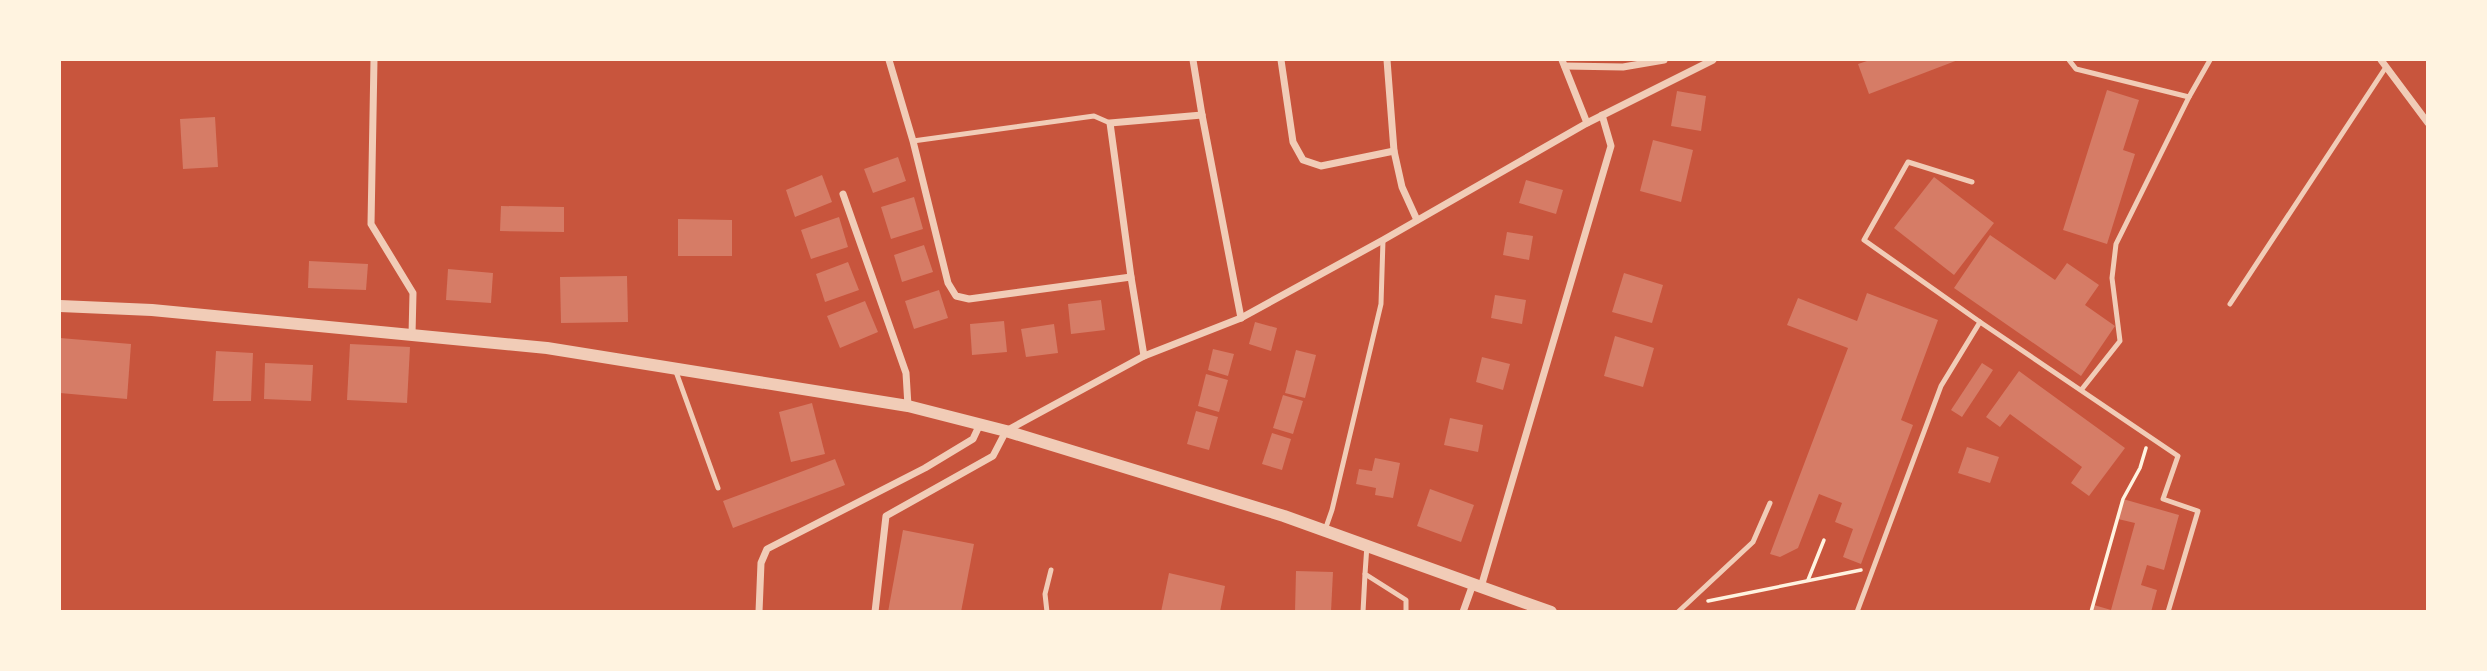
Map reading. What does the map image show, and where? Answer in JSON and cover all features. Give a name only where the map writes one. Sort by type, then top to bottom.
[{"type":"street","points":[[374,60],[371,225],[413,293],[412,335]]},
{"type":"street","points":[[889,60],[913,141],[948,283],[956,296],[970,299],[1131,278]]},
{"type":"street","points":[[1194,60],[1241,318]]},
{"type":"street","points":[[1281,60],[1293,142],[1303,160],[1321,166],[1394,151]]},
{"type":"street","points":[[1387,60],[1394,151],[1402,187],[1417,220]]},
{"type":"street","points":[[1587,123],[1564,63],[1623,67],[1664,60]]},
{"type":"street","points":[[875,611],[886,516],[993,456],[1006,431],[1144,356],[1241,318],[1587,123],[1713,60]]},
{"type":"street","points":[[2381,60],[2427,123]]},
{"type":"street","points":[[1144,356],[1110,123],[1202,115]]},
{"type":"street","points":[[1463,611],[1477,586],[1611,146],[1602,115]]},
{"type":"street","points":[[843,194],[906,373],[908,406]]},
{"type":"street","points":[[60,306],[152,310],[547,348],[908,406],[1006,431],[1325,530],[1551,611]]},
{"type":"street","points":[[760,611],[761,563],[767,548],[925,468],[973,439],[980,424]]},
{"type":"lane","points":[[2069,60],[2077,69],[2189,97]]},
{"type":"lane","points":[[2082,389],[2120,341],[2112,278],[2116,244],[2210,60]]},
{"type":"lane","points":[[2230,304],[2386,67]]},
{"type":"lane","points":[[913,141],[1094,116],[1110,123]]},
{"type":"lane","points":[[1972,182],[1908,162],[1864,240],[2178,456],[2163,499],[2198,511],[2168,611]]},
{"type":"lane","points":[[1325,530],[1381,304],[1383,240]]},
{"type":"lane","points":[[1857,611],[1941,386],[1980,322]]},
{"type":"lane","points":[[675,369],[718,488]]},
{"type":"lane","points":[[1678,611],[1753,542],[1770,503]]},
{"type":"lane","points":[[1363,611],[1367,545]]},
{"type":"lane","points":[[1047,611],[1045,594],[1051,570]]},
{"type":"lane","points":[[1365,574],[1406,600],[1406,611]]},
{"type":"path","points":[[2091,611],[2123,499],[2140,468],[2150,437]]},
{"type":"path","points":[[1808,580],[1824,540]]},
{"type":"path","points":[[1686,606],[1874,567]]},
{"type":"building","points":[[1870,60],[1958,60],[1869,94],[1858,64]]},
{"type":"building","points":[[2107,90],[2139,100],[2123,150],[2135,154],[2107,244],[2063,230]]},
{"type":"building","points":[[1677,91],[1706,96],[1701,131],[1671,126]]},
{"type":"building","points":[[215,117],[218,167],[183,169],[180,119]]},
{"type":"building","points":[[1653,140],[1693,150],[1681,202],[1640,191]]},
{"type":"building","points":[[898,157],[906,181],[873,193],[864,169]]},
{"type":"building","points":[[822,175],[832,202],[795,217],[786,190]]},
{"type":"building","points":[[1934,177],[1994,223],[1954,275],[1894,228]]},
{"type":"building","points":[[1526,180],[1563,190],[1556,214],[1519,203]]},
{"type":"building","points":[[914,197],[923,229],[891,239],[881,207]]},
{"type":"building","points":[[501,206],[564,207],[564,232],[500,231]]},
{"type":"building","points":[[839,217],[848,247],[811,259],[801,230]]},
{"type":"building","points":[[678,219],[732,220],[732,256],[678,256]]},
{"type":"building","points":[[1507,232],[1533,236],[1529,260],[1503,255]]},
{"type":"building","points":[[1990,235],[2055,280],[2067,263],[2099,285],[2085,305],[2115,326],[2081,376],[1954,288]]},
{"type":"building","points":[[924,245],[933,272],[902,282],[894,255]]},
{"type":"building","points":[[309,261],[368,264],[366,290],[308,288]]},
{"type":"building","points":[[848,262],[859,290],[825,302],[816,274]]},
{"type":"building","points":[[448,269],[493,273],[491,303],[446,300]]},
{"type":"building","points":[[1624,273],[1663,285],[1652,323],[1612,312]]},
{"type":"building","points":[[627,276],[628,322],[561,323],[560,277]]},
{"type":"building","points":[[939,290],[948,318],[914,329],[905,301]]},
{"type":"building","points":[[1867,293],[1938,320],[1901,420],[1913,425],[1861,564],[1843,557],[1853,529],[1835,522],[1842,503],[1819,494],[1798,548],[1780,557],[1770,554],[1848,348],[1787,325],[1798,298],[1857,321]]},
{"type":"building","points":[[1495,295],[1526,300],[1522,324],[1491,318]]},
{"type":"building","points":[[1101,300],[1105,330],[1071,334],[1068,304]]},
{"type":"building","points":[[865,301],[878,332],[840,348],[827,316]]},
{"type":"building","points":[[1004,321],[1007,352],[972,355],[970,324]]},
{"type":"building","points":[[1255,322],[1277,328],[1271,351],[1249,344]]},
{"type":"building","points":[[1054,324],[1058,353],[1026,357],[1021,329]]},
{"type":"building","points":[[1615,336],[1654,348],[1643,387],[1604,376]]},
{"type":"building","points":[[60,338],[131,344],[127,399],[60,393]]},
{"type":"building","points":[[350,344],[410,347],[407,403],[347,400]]},
{"type":"building","points":[[1213,349],[1234,354],[1228,376],[1208,370]]},
{"type":"building","points":[[1296,350],[1316,355],[1305,398],[1285,393]]},
{"type":"building","points":[[216,351],[253,353],[251,401],[213,401]]},
{"type":"building","points":[[1482,357],[1510,364],[1503,390],[1476,382]]},
{"type":"building","points":[[265,363],[313,365],[311,401],[264,399]]},
{"type":"building","points":[[1982,363],[1993,370],[1962,417],[1951,410]]},
{"type":"building","points":[[2019,371],[2125,448],[2089,496],[2071,483],[2082,467],[2010,414],[2000,427],[1986,417]]},
{"type":"building","points":[[1206,374],[1228,380],[1219,412],[1198,406]]},
{"type":"building","points":[[1283,395],[1303,401],[1293,434],[1273,428]]},
{"type":"building","points":[[812,403],[825,454],[791,462],[779,412]]},
{"type":"building","points":[[1196,411],[1218,417],[1209,450],[1187,444]]},
{"type":"building","points":[[1450,418],[1483,425],[1478,452],[1444,445]]},
{"type":"building","points":[[1272,433],[1291,439],[1282,470],[1262,464]]},
{"type":"building","points":[[1967,447],[1999,457],[1990,483],[1958,473]]},
{"type":"building","points":[[1375,458],[1400,463],[1393,498],[1375,495],[1376,488],[1356,484],[1359,469],[1372,471]]},
{"type":"building","points":[[835,459],[845,485],[733,528],[723,501]]},
{"type":"building","points":[[1430,489],[1474,505],[1461,542],[1417,526]]},
{"type":"building","points":[[2123,499],[2179,515],[2164,570],[2147,565],[2141,585],[2157,590],[2151,612],[2092,612],[2094,605],[2111,610],[2135,523],[2118,519]]},
{"type":"building","points":[[903,530],[974,544],[961,612],[888,612]]},
{"type":"building","points":[[1296,571],[1333,572],[1331,612],[1295,612]]},
{"type":"building","points":[[1169,573],[1225,586],[1220,612],[1161,612]]}]
